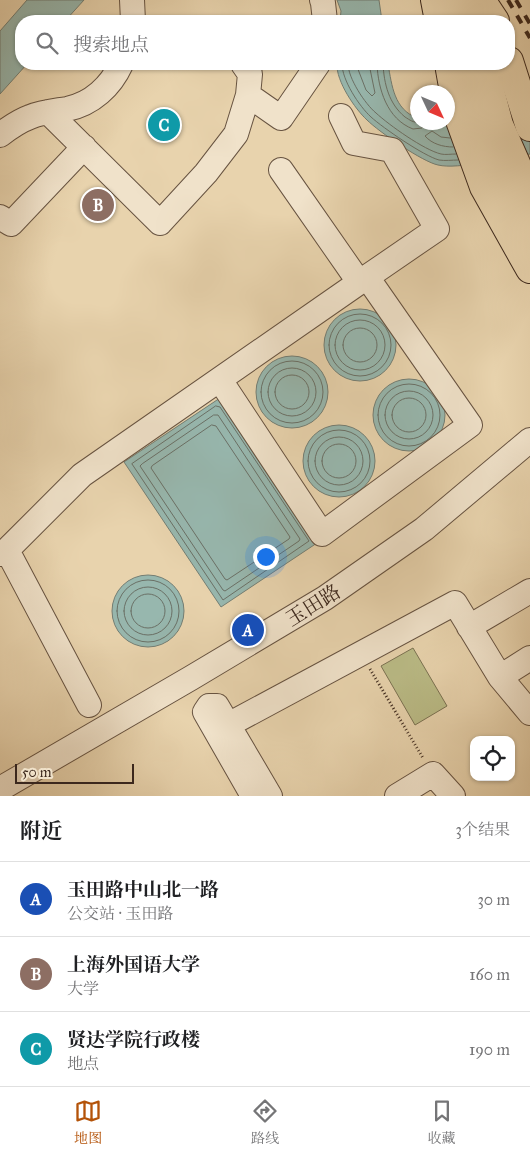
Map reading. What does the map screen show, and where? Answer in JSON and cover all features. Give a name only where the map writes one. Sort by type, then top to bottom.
[{"type":"main road","points":[[435,0],[438,15]]},
{"type":"main road","points":[[452,0],[455,15]]},
{"type":"main road","points":[[471,0],[474,15]]},
{"type":"main road","points":[[481,0],[491,15]]},
{"type":"main road","points":[[495,0],[498,15]]},
{"type":"main road","points":[[450,70],[458,115],[484,187],[530,269]]},
{"type":"main road","points":[[465,70],[489,152],[530,234]]},
{"type":"main road","points":[[485,70],[499,125],[530,195]]},
{"type":"main road","points":[[512,70],[530,127]]},
{"type":"street","points":[[132,0],[133,15]]},
{"type":"street","points":[[322,0],[324,15]]},
{"type":"street","points":[[0,135],[22,120],[85,103],[100,93],[114,78],[118,70]]},
{"type":"street","points":[[48,112],[160,223],[206,173],[236,134],[248,95],[250,74],[247,70]]},
{"type":"street","points":[[248,95],[281,118],[314,70]]},
{"type":"street","points":[[89,705],[4,552],[82,475],[437,229],[392,150],[354,142],[341,116]]},
{"type":"street","points":[[0,217],[11,224],[84,147]]},
{"type":"street","points":[[220,380],[322,534],[470,425],[281,170]]},
{"type":"street","name":"玉田路","points":[[5,785],[301,614],[376,564],[424,529],[530,440]]},
{"type":"street","points":[[469,627],[530,591]]},
{"type":"street","points":[[228,725],[455,603],[500,677],[530,713]]},
{"type":"street","points":[[500,677],[530,658]]},
{"type":"street","points":[[191,678],[210,706]]},
{"type":"street","points":[[210,706],[216,706],[270,796]]},
{"type":"street","points":[[210,706],[205,712],[253,796]]},
{"type":"street","points":[[397,796],[432,774],[453,796]]},
{"type":"path","points":[[361,653],[432,774]]},
{"type":"green space","points":[[413,648],[447,706],[415,725],[381,666]]},
{"type":"water","points":[[27,0],[84,0],[70,15],[15,15],[15,70],[22,70],[0,94],[0,31]]},
{"type":"water","points":[[337,0],[379,0],[381,15],[341,15]]},
{"type":"water","points":[[338,70],[389,70],[395,96],[403,109],[410,114],[410,130],[455,130],[455,120],[530,117],[530,154],[458,166],[431,163],[391,139],[362,115],[352,102]]},
{"type":"water","points":[[360,309],[380,315],[390,325],[396,345],[390,365],[380,375],[360,381],[340,375],[330,365],[324,345],[330,325],[340,315]]},
{"type":"water","points":[[292,356],[312,362],[322,372],[328,392],[322,412],[312,422],[292,428],[272,422],[262,412],[256,392],[262,372],[272,362]]},
{"type":"water","points":[[409,379],[429,385],[439,395],[445,415],[439,435],[429,445],[409,451],[389,445],[379,435],[373,415],[379,395],[389,385]]},
{"type":"water","points":[[220,398],[317,543],[221,607],[124,462]]},
{"type":"water","points":[[339,425],[359,431],[369,441],[375,461],[369,481],[359,491],[339,497],[319,491],[309,481],[303,461],[309,441],[319,431]]},
{"type":"water","points":[[148,575],[168,581],[178,591],[184,611],[178,631],[168,641],[148,647],[128,641],[118,631],[112,611],[118,591],[128,581]]},
{"type":"railway","points":[[508,0],[530,38]]},
{"type":"railway","points":[[516,0],[530,24]]},
{"type":"place","name":"贤达学院行政楼","points":[[164,125]]},
{"type":"place","name":"上海外国语大学","points":[[98,205]]},
{"type":"place","name":"玉田路中山北一路","points":[[248,630]]}]
